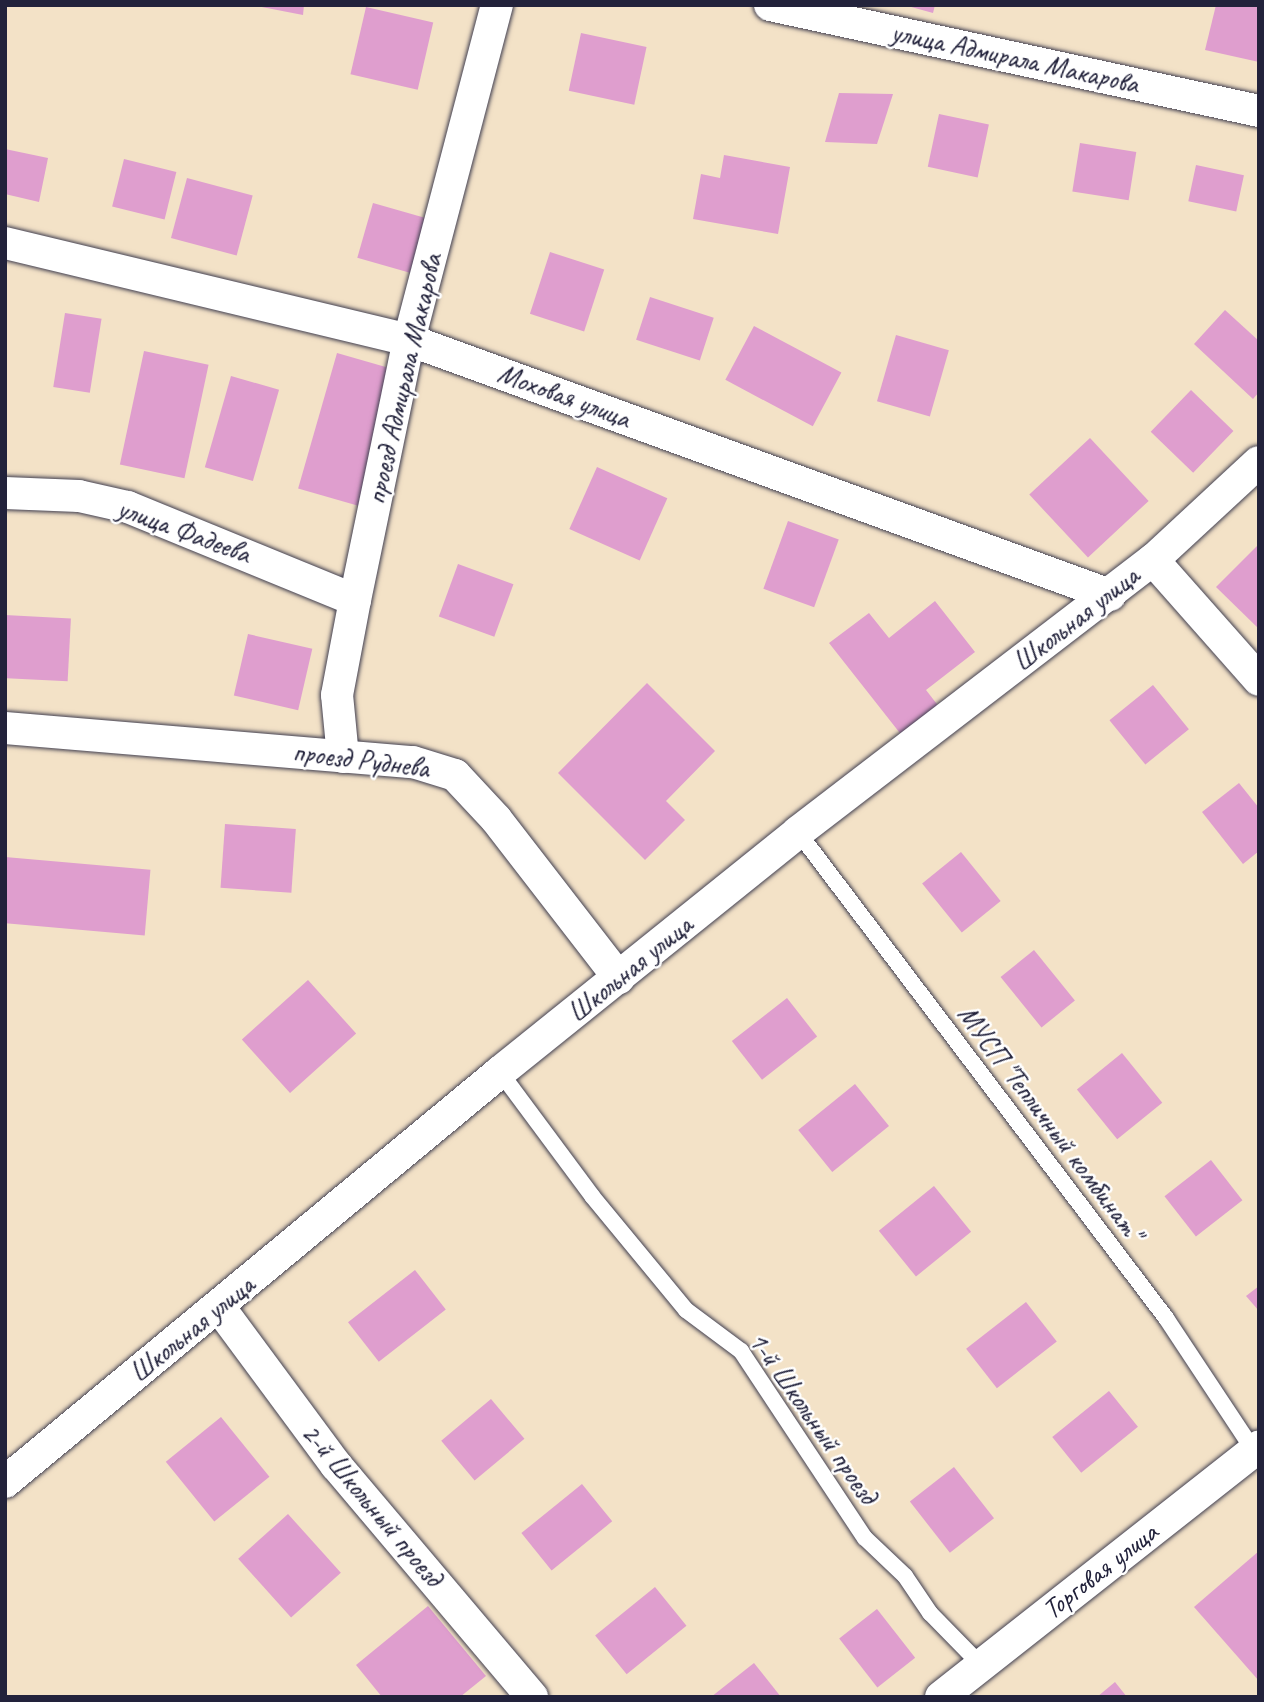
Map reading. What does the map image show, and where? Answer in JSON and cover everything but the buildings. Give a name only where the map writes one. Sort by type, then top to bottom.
[{"type":"street","name":"проезд Адмирала Макарова","points":[[344,757],[337,695],[355,600],[409,340],[497,5]]},
{"type":"street","name":"улица Адмирала Макарова","points":[[770,5],[1259,111]]},
{"type":"street","name":"Моховая улица","points":[[5,243],[409,340],[1110,594]]},
{"type":"street","name":"Школьная улица","points":[[5,1482],[500,1072],[799,832],[1153,560],[1259,462]]},
{"type":"street","name":"улица Фадеева","points":[[5,493],[79,496],[128,507],[355,600]]},
{"type":"street","points":[[1153,560],[1259,680]]},
{"type":"street","name":"проезд Руднева","points":[[5,728],[413,762],[455,775],[496,819],[619,978]]},
{"type":"street","name":"2-й Школьный проезд","points":[[219,1307],[336,1465],[532,1697]]},
{"type":"street","name":"Торговая улица","points":[[941,1697],[1256,1449]]},
{"type":"lane","name":"МУСП \"Тепличный комбинат\"","points":[[799,832],[1166,1318],[1256,1449]]},
{"type":"lane","name":"1-й Школьный проезд","points":[[500,1072],[592,1196],[686,1310],[741,1351],[865,1538],[905,1576],[930,1613],[980,1664]]}]
